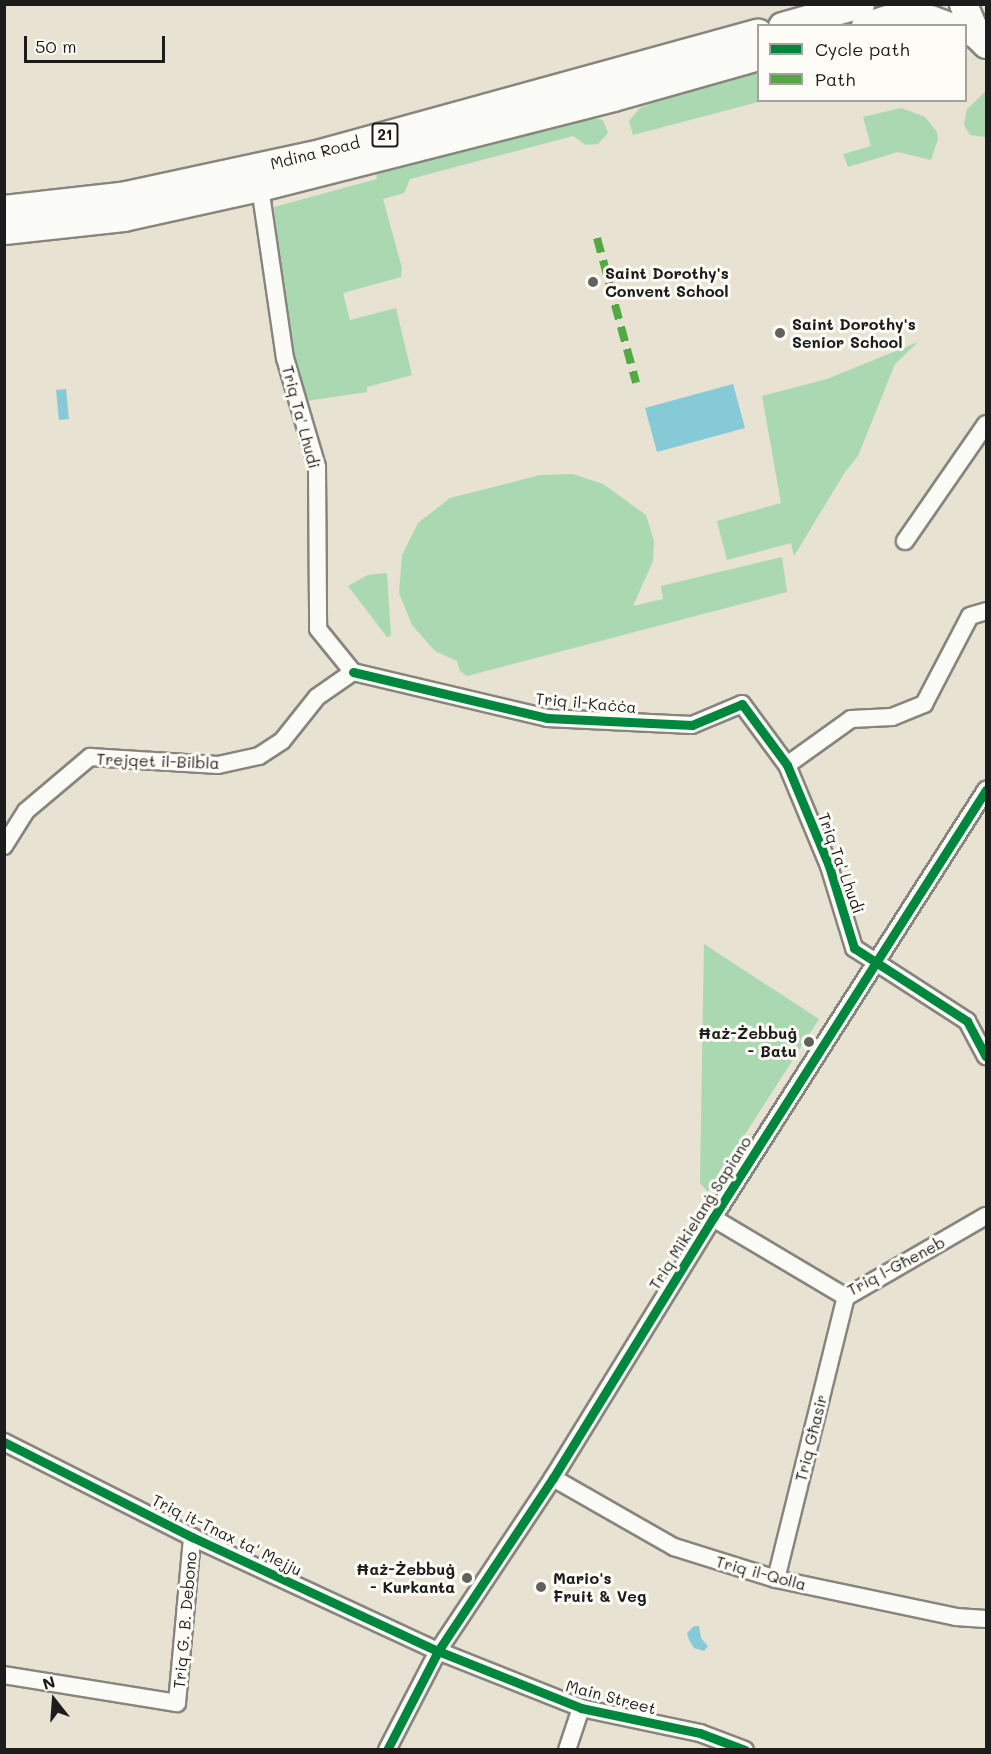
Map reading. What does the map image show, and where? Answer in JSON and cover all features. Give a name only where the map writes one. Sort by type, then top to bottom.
[{"type":"highway","points":[[789,24],[860,4]]},
{"type":"highway","points":[[963,4],[976,36]]},
{"type":"highway","points":[[871,24],[893,17],[930,19],[944,24]]},
{"type":"highway","name":"Mdina Road","points":[[4,209],[126,195],[320,153],[757,33]]},
{"type":"highway","name":"Mdina Road","points":[[4,230],[123,218],[260,187],[612,97],[757,57]]},
{"type":"street","name":"Triq Ta' Lhudi","points":[[260,187],[285,358],[317,467],[318,629],[353,672]]},
{"type":"street","points":[[905,541],[987,424]]},
{"type":"street","points":[[787,765],[850,719],[892,717],[924,704],[970,616],[987,611]]},
{"type":"street","name":"Triq il-Kaċċa","points":[[353,672],[547,718],[692,725],[742,704],[787,765]]},
{"type":"street","name":"Trejqet il-Bilbla","points":[[4,846],[26,811],[90,757],[218,765],[259,756],[282,741],[317,697],[353,672]]},
{"type":"street","name":"Triq Ta' Lhudi","points":[[787,765],[829,866],[854,948],[875,964],[967,1020],[987,1056]]},
{"type":"street","name":"Triq Mikielanġ Sapiano","points":[[387,1749],[438,1652],[554,1478],[713,1218],[987,790]]},
{"type":"street","name":"Triq l-Għeneb","points":[[713,1218],[846,1297],[987,1216]]},
{"type":"street","name":"Triq Għasir","points":[[776,1579],[846,1297]]},
{"type":"street","name":"Triq it-Tnax ta' Mejju","points":[[4,1442],[192,1537],[438,1652]]},
{"type":"street","name":"Triq il-Qolla","points":[[554,1478],[674,1547],[776,1579],[956,1617],[987,1618]]},
{"type":"street","name":"Triq G. B. Debono","points":[[4,1675],[177,1703],[192,1537]]},
{"type":"street","name":"Main Street","points":[[438,1652],[580,1708],[700,1733],[745,1749]]},
{"type":"street","points":[[567,1749],[580,1708]]},
{"type":"green space","points":[[757,70],[758,102],[633,135],[629,121],[640,108],[690,88]]},
{"type":"green space","points":[[986,91],[986,137],[970,135],[964,125],[967,109]]},
{"type":"green space","points":[[901,108],[925,117],[937,132],[938,139],[931,160],[898,152],[848,167],[843,154],[871,146],[863,117]]},
{"type":"green space","points":[[588,117],[603,120],[608,133],[598,144],[586,145],[573,136],[410,179],[404,193],[383,199],[402,268],[401,277],[343,293],[350,320],[396,308],[412,375],[367,387],[367,392],[306,401],[290,352],[274,207],[377,179],[376,174]]},
{"type":"green space","points":[[918,342],[895,364],[858,456],[845,472],[794,556],[791,543],[727,560],[717,521],[781,503],[762,396],[827,379]]},
{"type":"green space","points":[[573,474],[603,484],[646,515],[654,541],[653,561],[633,606],[663,599],[661,586],[782,557],[787,592],[467,676],[460,671],[457,661],[435,651],[412,625],[399,593],[402,555],[418,523],[450,498],[540,475]]},
{"type":"green space","points":[[387,573],[391,636],[387,637],[348,586],[368,575]]},
{"type":"green space","points":[[704,944],[819,1019],[708,1192],[700,1183]]},
{"type":"water","points":[[733,384],[745,428],[657,452],[645,408]]},
{"type":"water","points":[[66,389],[69,419],[59,420],[56,390]]},
{"type":"water","points":[[694,1626],[699,1626],[701,1638],[708,1646],[704,1651],[694,1648],[689,1640],[687,1633]]},
{"type":"marked path","points":[[597,238],[636,383]]},
{"type":"cycle path","points":[[353,672],[547,718],[692,725],[742,704],[787,765],[829,866],[854,948],[967,1021],[986,1056]]},
{"type":"cycle path","points":[[387,1750],[438,1651],[553,1478],[713,1218],[986,790]]},
{"type":"cycle path","points":[[4,1442],[192,1537],[438,1651],[581,1708],[700,1733],[745,1750]]},
{"type":"place","name":"Saint Dorothy's Convent School","points":[[593,282]]},
{"type":"place","name":"Saint Dorothy's Senior School","points":[[780,333]]},
{"type":"place","name":"Ħaż-Żebbuġ - Batu","points":[[809,1042]]},
{"type":"place","name":"Ħaż-Żebbuġ - Kurkanta","points":[[467,1578]]},
{"type":"place","name":"Mario's Fruit & Veg","points":[[541,1587]]}]
